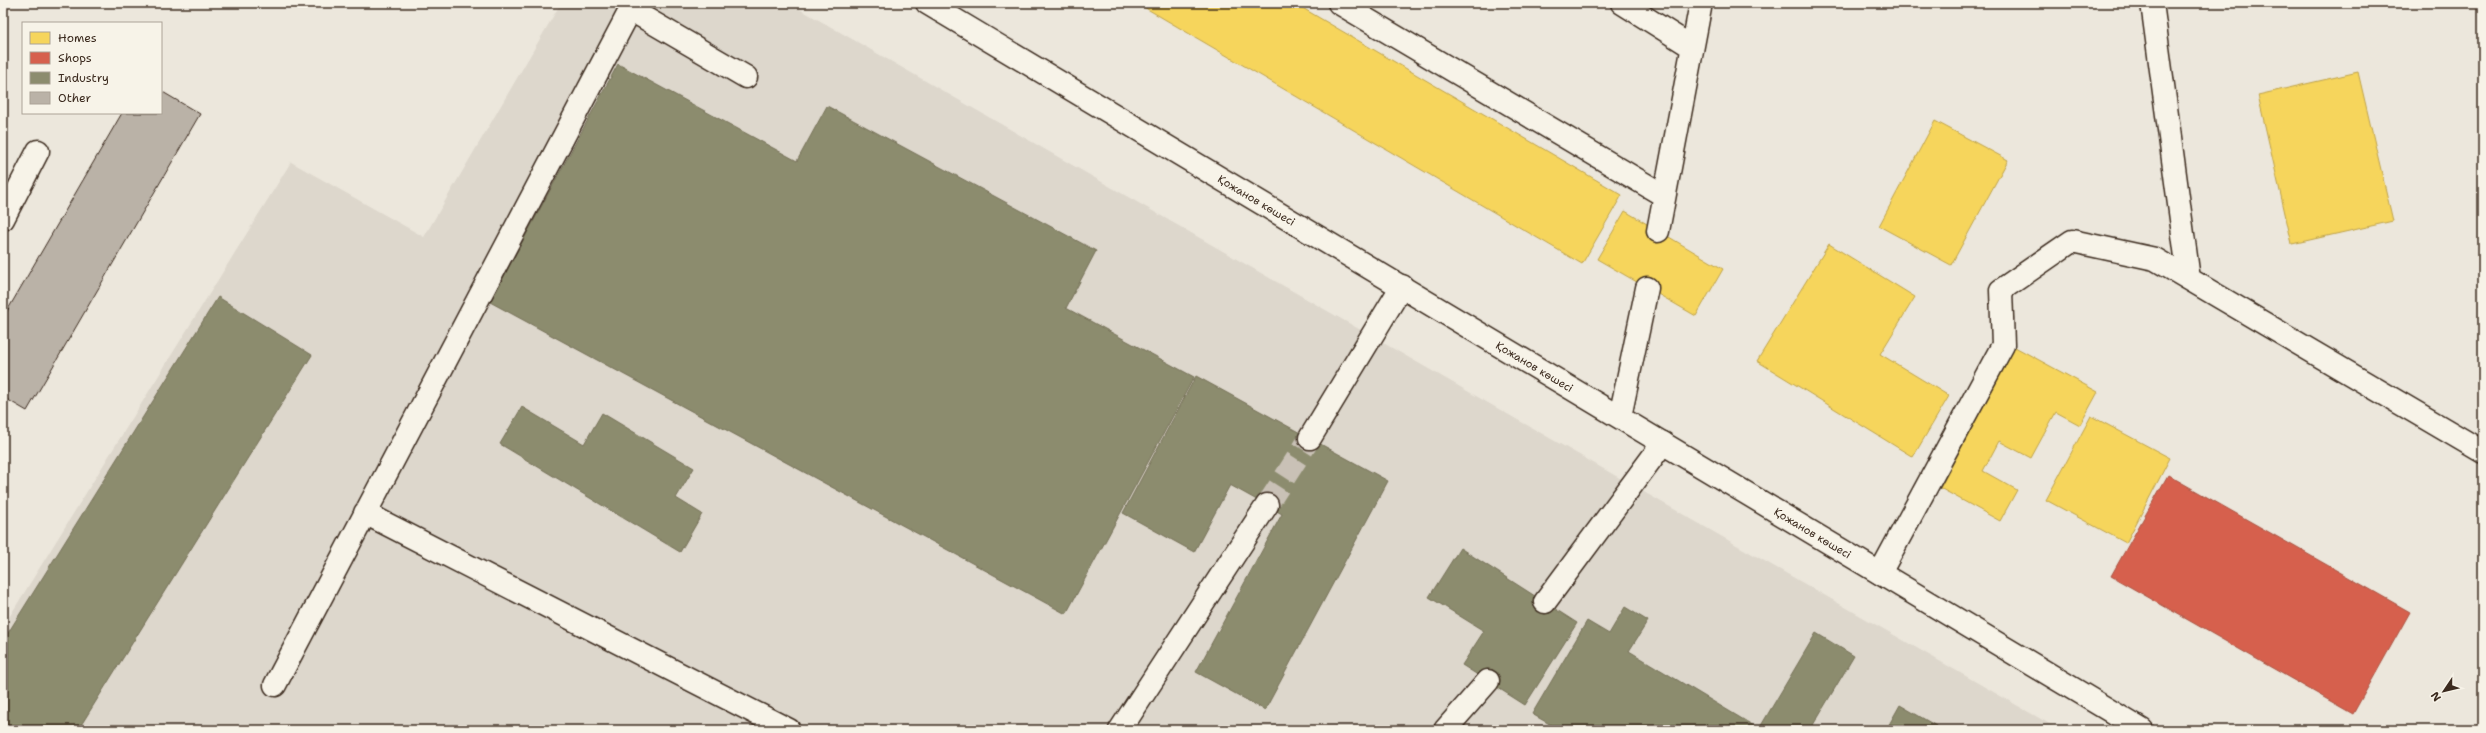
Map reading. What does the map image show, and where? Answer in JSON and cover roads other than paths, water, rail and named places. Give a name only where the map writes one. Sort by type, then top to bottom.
[{"type":"street","name":"Қожанов көшесі","points":[[927,3],[2142,730]]},
{"type":"street","points":[[1339,3],[1663,195]]},
{"type":"street","points":[[1622,3],[1692,46]]},
{"type":"street","points":[[1658,231],[1663,195],[1701,3]]},
{"type":"street","points":[[2152,3],[2189,279]]},
{"type":"street","points":[[275,685],[633,6],[746,77]]},
{"type":"street","points":[[3,219],[38,151]]},
{"type":"street","points":[[1880,573],[2003,345],[2001,290],[2072,240],[2155,259],[2483,452]]},
{"type":"street","points":[[1310,438],[1402,286]]},
{"type":"street","points":[[1620,417],[1647,288]]},
{"type":"street","points":[[1545,602],[1664,444]]},
{"type":"street","points":[[1120,730],[1267,505]]},
{"type":"street","points":[[365,514],[789,730]]},
{"type":"street","points":[[1445,730],[1488,682]]},
{"type":"tunnel","points":[[1267,505],[1310,438]]}]
